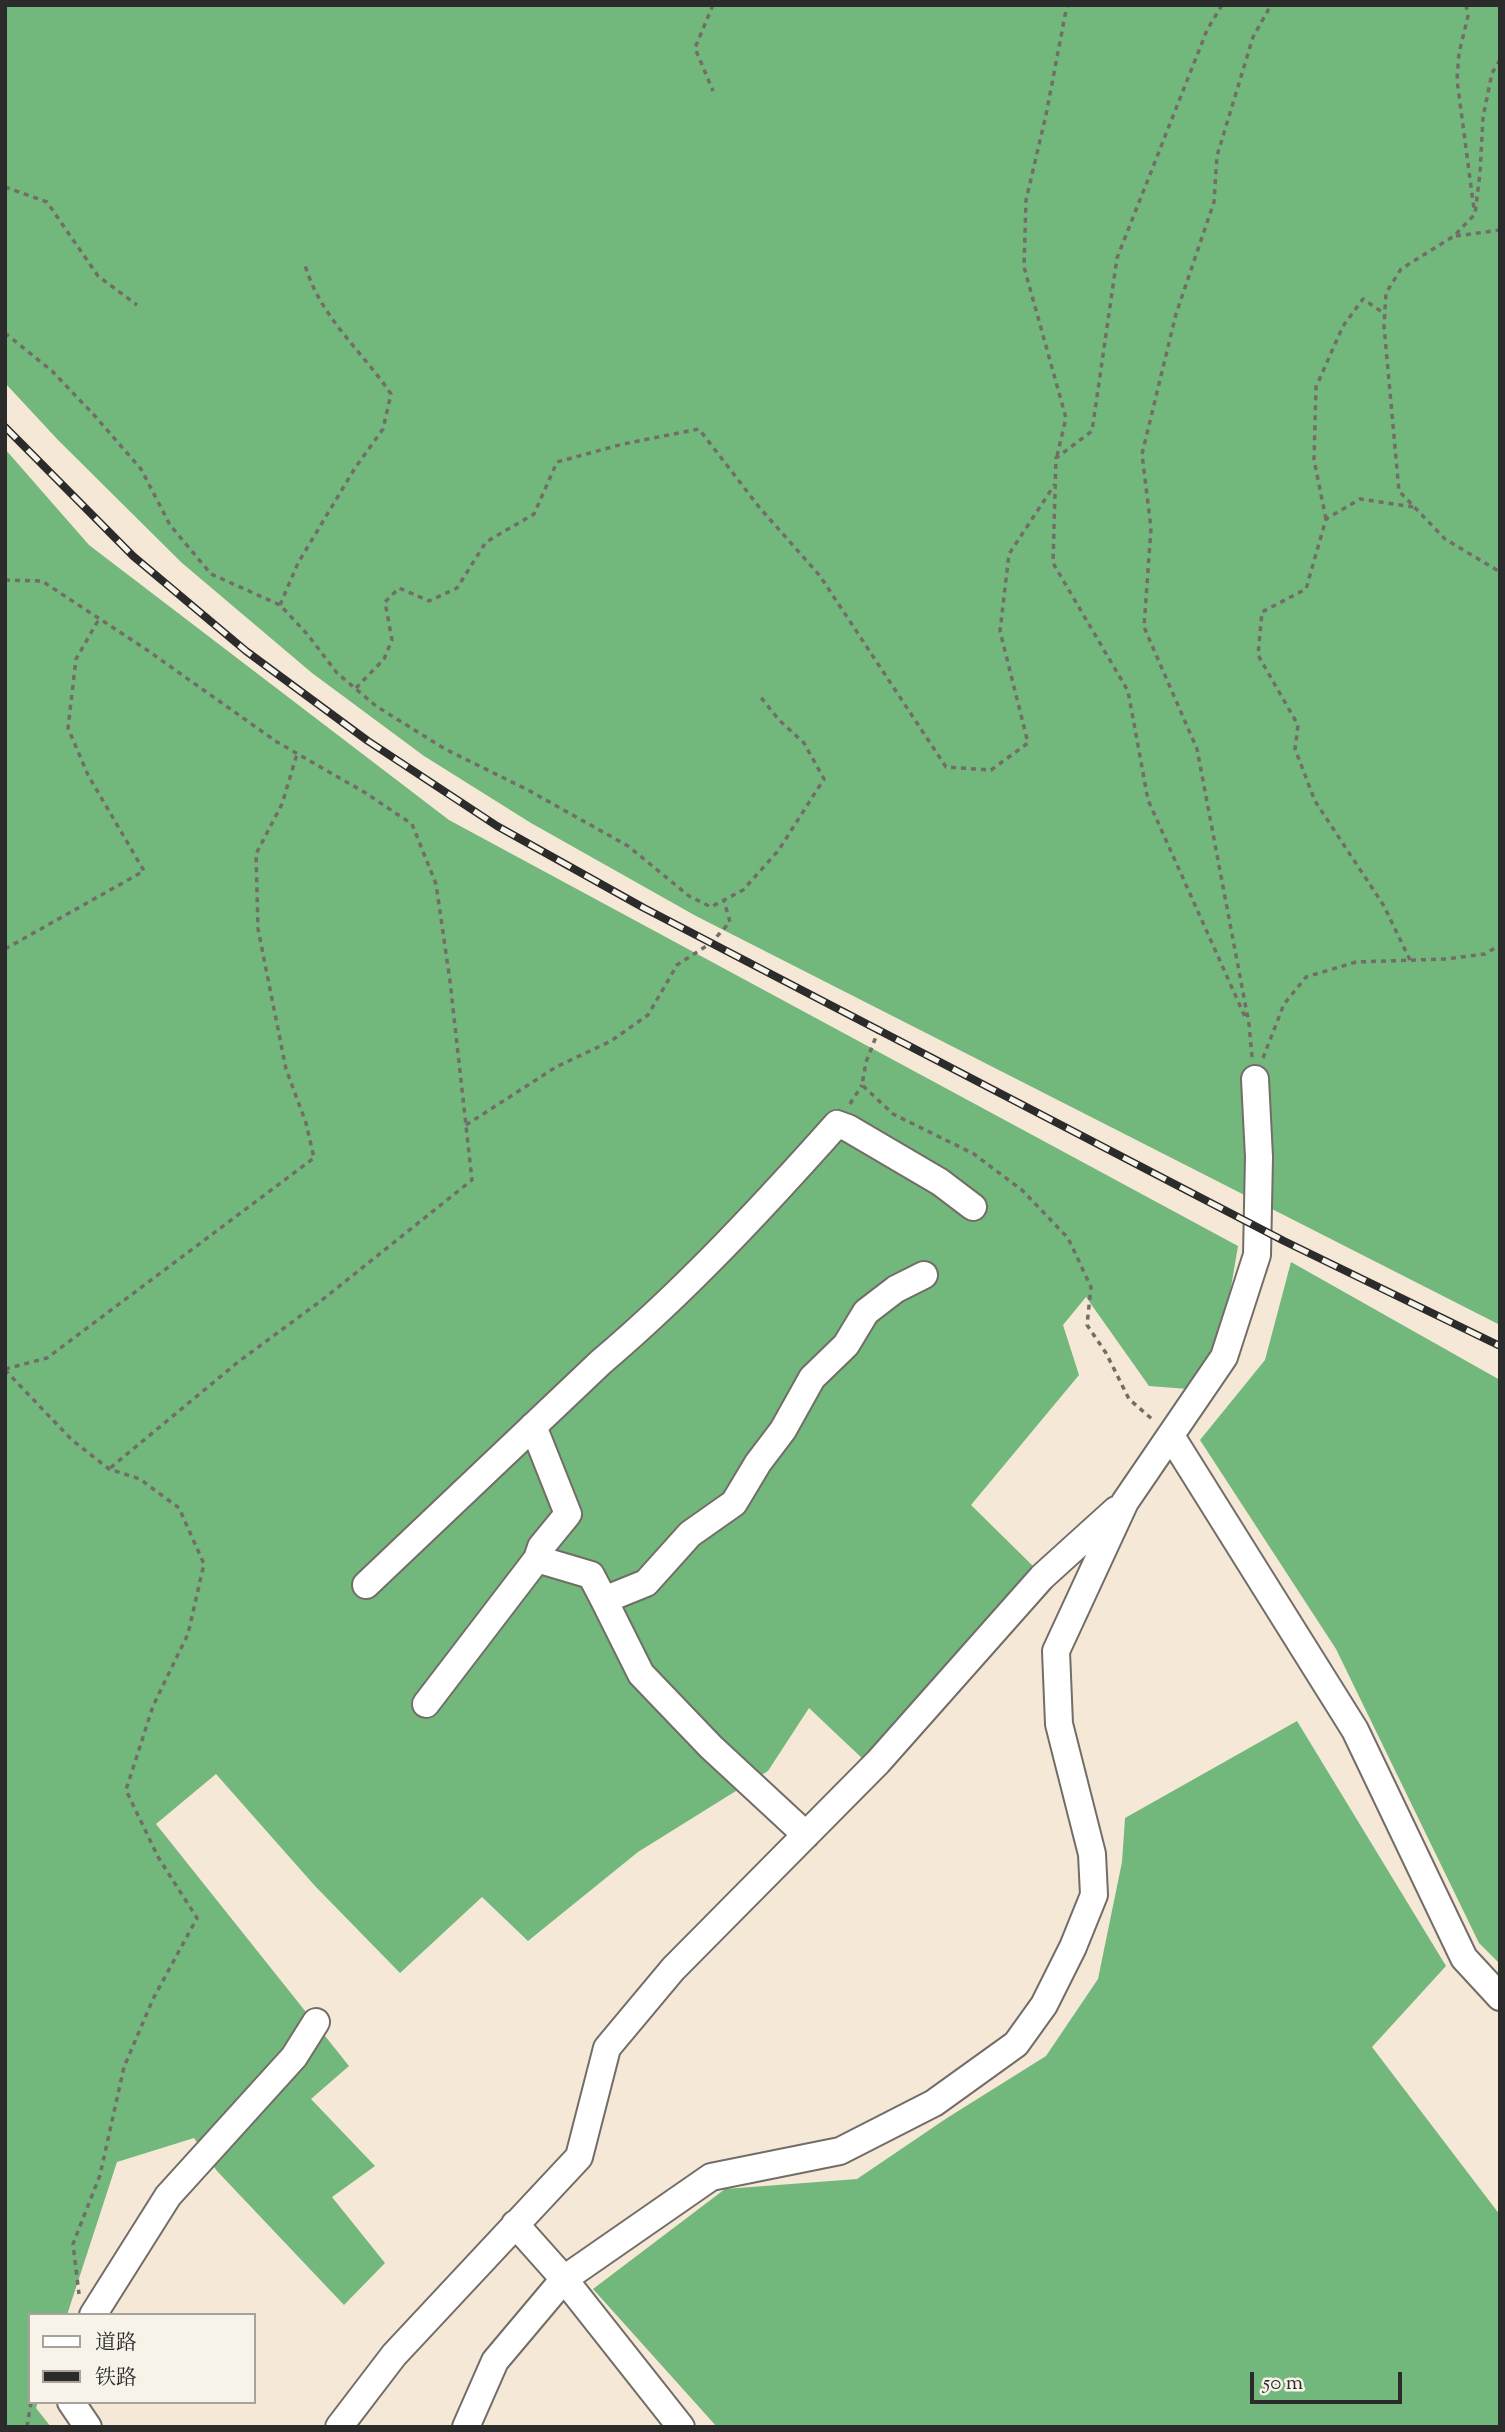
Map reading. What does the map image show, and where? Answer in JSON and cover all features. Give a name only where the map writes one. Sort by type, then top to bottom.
[{"type":"street","points":[[466,2427],[495,2361],[564,2279],[711,2177],[840,2151],[934,2103],[1016,2044],[1050,1993],[1073,1947],[1094,1895],[1092,1854],[1059,1724],[1056,1651],[1125,1502],[1224,1357],[1257,1255],[1259,1157],[1255,1080]]},
{"type":"street","points":[[366,1585],[642,1326],[777,1192],[837,1124],[849,1128],[940,1182],[973,1208]]},
{"type":"street","points":[[604,1600],[646,1583],[690,1534],[734,1503],[758,1463],[783,1430],[812,1378],[846,1345],[866,1312],[896,1289],[924,1275]]},
{"type":"street","points":[[426,1704],[537,1559],[541,1547],[568,1514],[533,1426]]},
{"type":"street","points":[[1171,1436],[1355,1730],[1464,1958],[1500,1997]]},
{"type":"street","points":[[339,2427],[394,2355],[579,2157],[607,2048],[673,1969],[878,1762],[1042,1577],[1125,1502]]},
{"type":"street","points":[[537,1559],[591,1575],[641,1674],[711,1747],[807,1835]]},
{"type":"street","points":[[86,2310],[169,2196],[294,2057],[316,2022]]},
{"type":"street","points":[[515,2224],[564,2279],[681,2427]]},
{"type":"street","points":[[72,2404],[88,2427]]},
{"type":"path","points":[[713,5],[695,48],[713,91]]},
{"type":"path","points":[[1067,5],[1046,116],[1026,200],[1024,267],[1066,418],[1056,458],[1053,563],[1128,691],[1148,800],[1249,1024]]},
{"type":"path","points":[[1056,458],[1092,432],[1117,258],[1207,30],[1222,5]]},
{"type":"path","points":[[1255,1080],[1249,1024],[1197,749],[1144,627],[1151,528],[1142,454],[1176,314],[1214,202],[1217,156],[1253,37],[1271,5]]},
{"type":"path","points":[[1466,5],[1468,16],[1459,53],[1457,80],[1475,214]]},
{"type":"path","points":[[1500,60],[1492,73],[1483,117],[1475,214],[1454,236],[1401,269],[1385,293],[1399,491],[1445,539],[1500,572]]},
{"type":"path","points":[[5,187],[47,202],[98,276],[137,305]]},
{"type":"path","points":[[1454,236],[1500,230]]},
{"type":"path","points":[[280,605],[298,563],[355,468],[383,429],[391,394],[327,313],[310,285],[305,265]]},
{"type":"path","points":[[1385,314],[1363,299],[1343,326],[1317,387],[1314,460],[1326,519],[1306,589],[1262,612],[1258,655],[1298,725],[1295,749],[1315,801],[1384,906],[1410,960]]},
{"type":"path","points":[[5,333],[52,371],[141,469],[170,525],[211,574],[280,605],[308,635],[337,673],[376,706],[445,750],[528,790],[628,846],[689,896],[712,907],[743,890],[778,851],[824,779],[804,743],[779,720],[759,695]]},
{"type":"path","points":[[356,688],[384,659],[392,640],[385,602],[399,588],[429,601],[457,589],[486,542],[534,514],[557,461],[699,429],[760,507],[820,576],[946,767],[991,770],[1028,743],[1000,631],[1009,554],[1055,484]]},
{"type":"path","points":[[1326,519],[1360,499],[1415,507]]},
{"type":"path","points":[[5,580],[42,581],[277,742],[364,792],[412,824],[436,884],[450,981],[472,1180],[322,1300],[238,1362],[109,1469]]},
{"type":"path","points":[[5,949],[144,871],[88,775],[68,728],[76,659],[99,618]]},
{"type":"path","points":[[86,2310],[74,2244],[100,2175],[124,2067],[153,1999],[197,1918],[158,1857],[126,1790],[153,1706],[188,1634],[204,1564],[179,1508],[140,1479],[109,1469],[72,1440],[5,1369],[47,1358],[314,1158],[306,1123],[286,1069],[258,929],[256,854],[282,804],[297,754]]},
{"type":"path","points":[[466,1125],[556,1067],[611,1041],[649,1015],[677,965],[711,943],[730,922],[723,900]]},
{"type":"path","points":[[1255,1080],[1284,1004],[1306,977],[1356,962],[1485,954],[1500,945]]},
{"type":"path","points":[[878,1029],[866,1062],[862,1085],[893,1114],[974,1154],[1022,1190],[1068,1238],[1091,1287],[1087,1325],[1106,1353],[1129,1399],[1171,1436]]},
{"type":"path","points":[[27,2427],[31,2404]]},
{"type":"green space","points":[[5,5],[1500,5],[1500,1325],[696,916],[531,823],[424,756],[312,673],[182,563],[58,440],[5,383]]},
{"type":"green space","points":[[5,449],[89,545],[449,820],[1238,1246],[1223,1334],[1188,1389],[1149,1386],[1086,1297],[1063,1325],[1079,1375],[971,1505],[1033,1566],[865,1761],[809,1708],[768,1771],[638,1852],[528,1941],[482,1897],[400,1973],[315,1886],[216,1774],[156,1824],[349,2066],[311,2099],[375,2166],[332,2197],[385,2263],[344,2305],[217,2171],[194,2138],[117,2162],[68,2313],[28,2313],[28,2404],[37,2404],[36,2408],[51,2427],[5,2427]]},
{"type":"green space","points":[[1291,1262],[1500,1380],[1500,1964],[1479,1943],[1336,1649],[1200,1440],[1265,1360]]},
{"type":"green space","points":[[1297,1721],[1446,1966],[1372,2047],[1500,2215],[1500,2427],[717,2427],[593,2289],[725,2189],[857,2179],[1046,2056],[1098,1979],[1122,1862],[1125,1818]]},
{"type":"railway","points":[[5,427],[133,556],[246,651],[368,741],[497,826],[644,908],[1284,1241],[1500,1346]]}]
